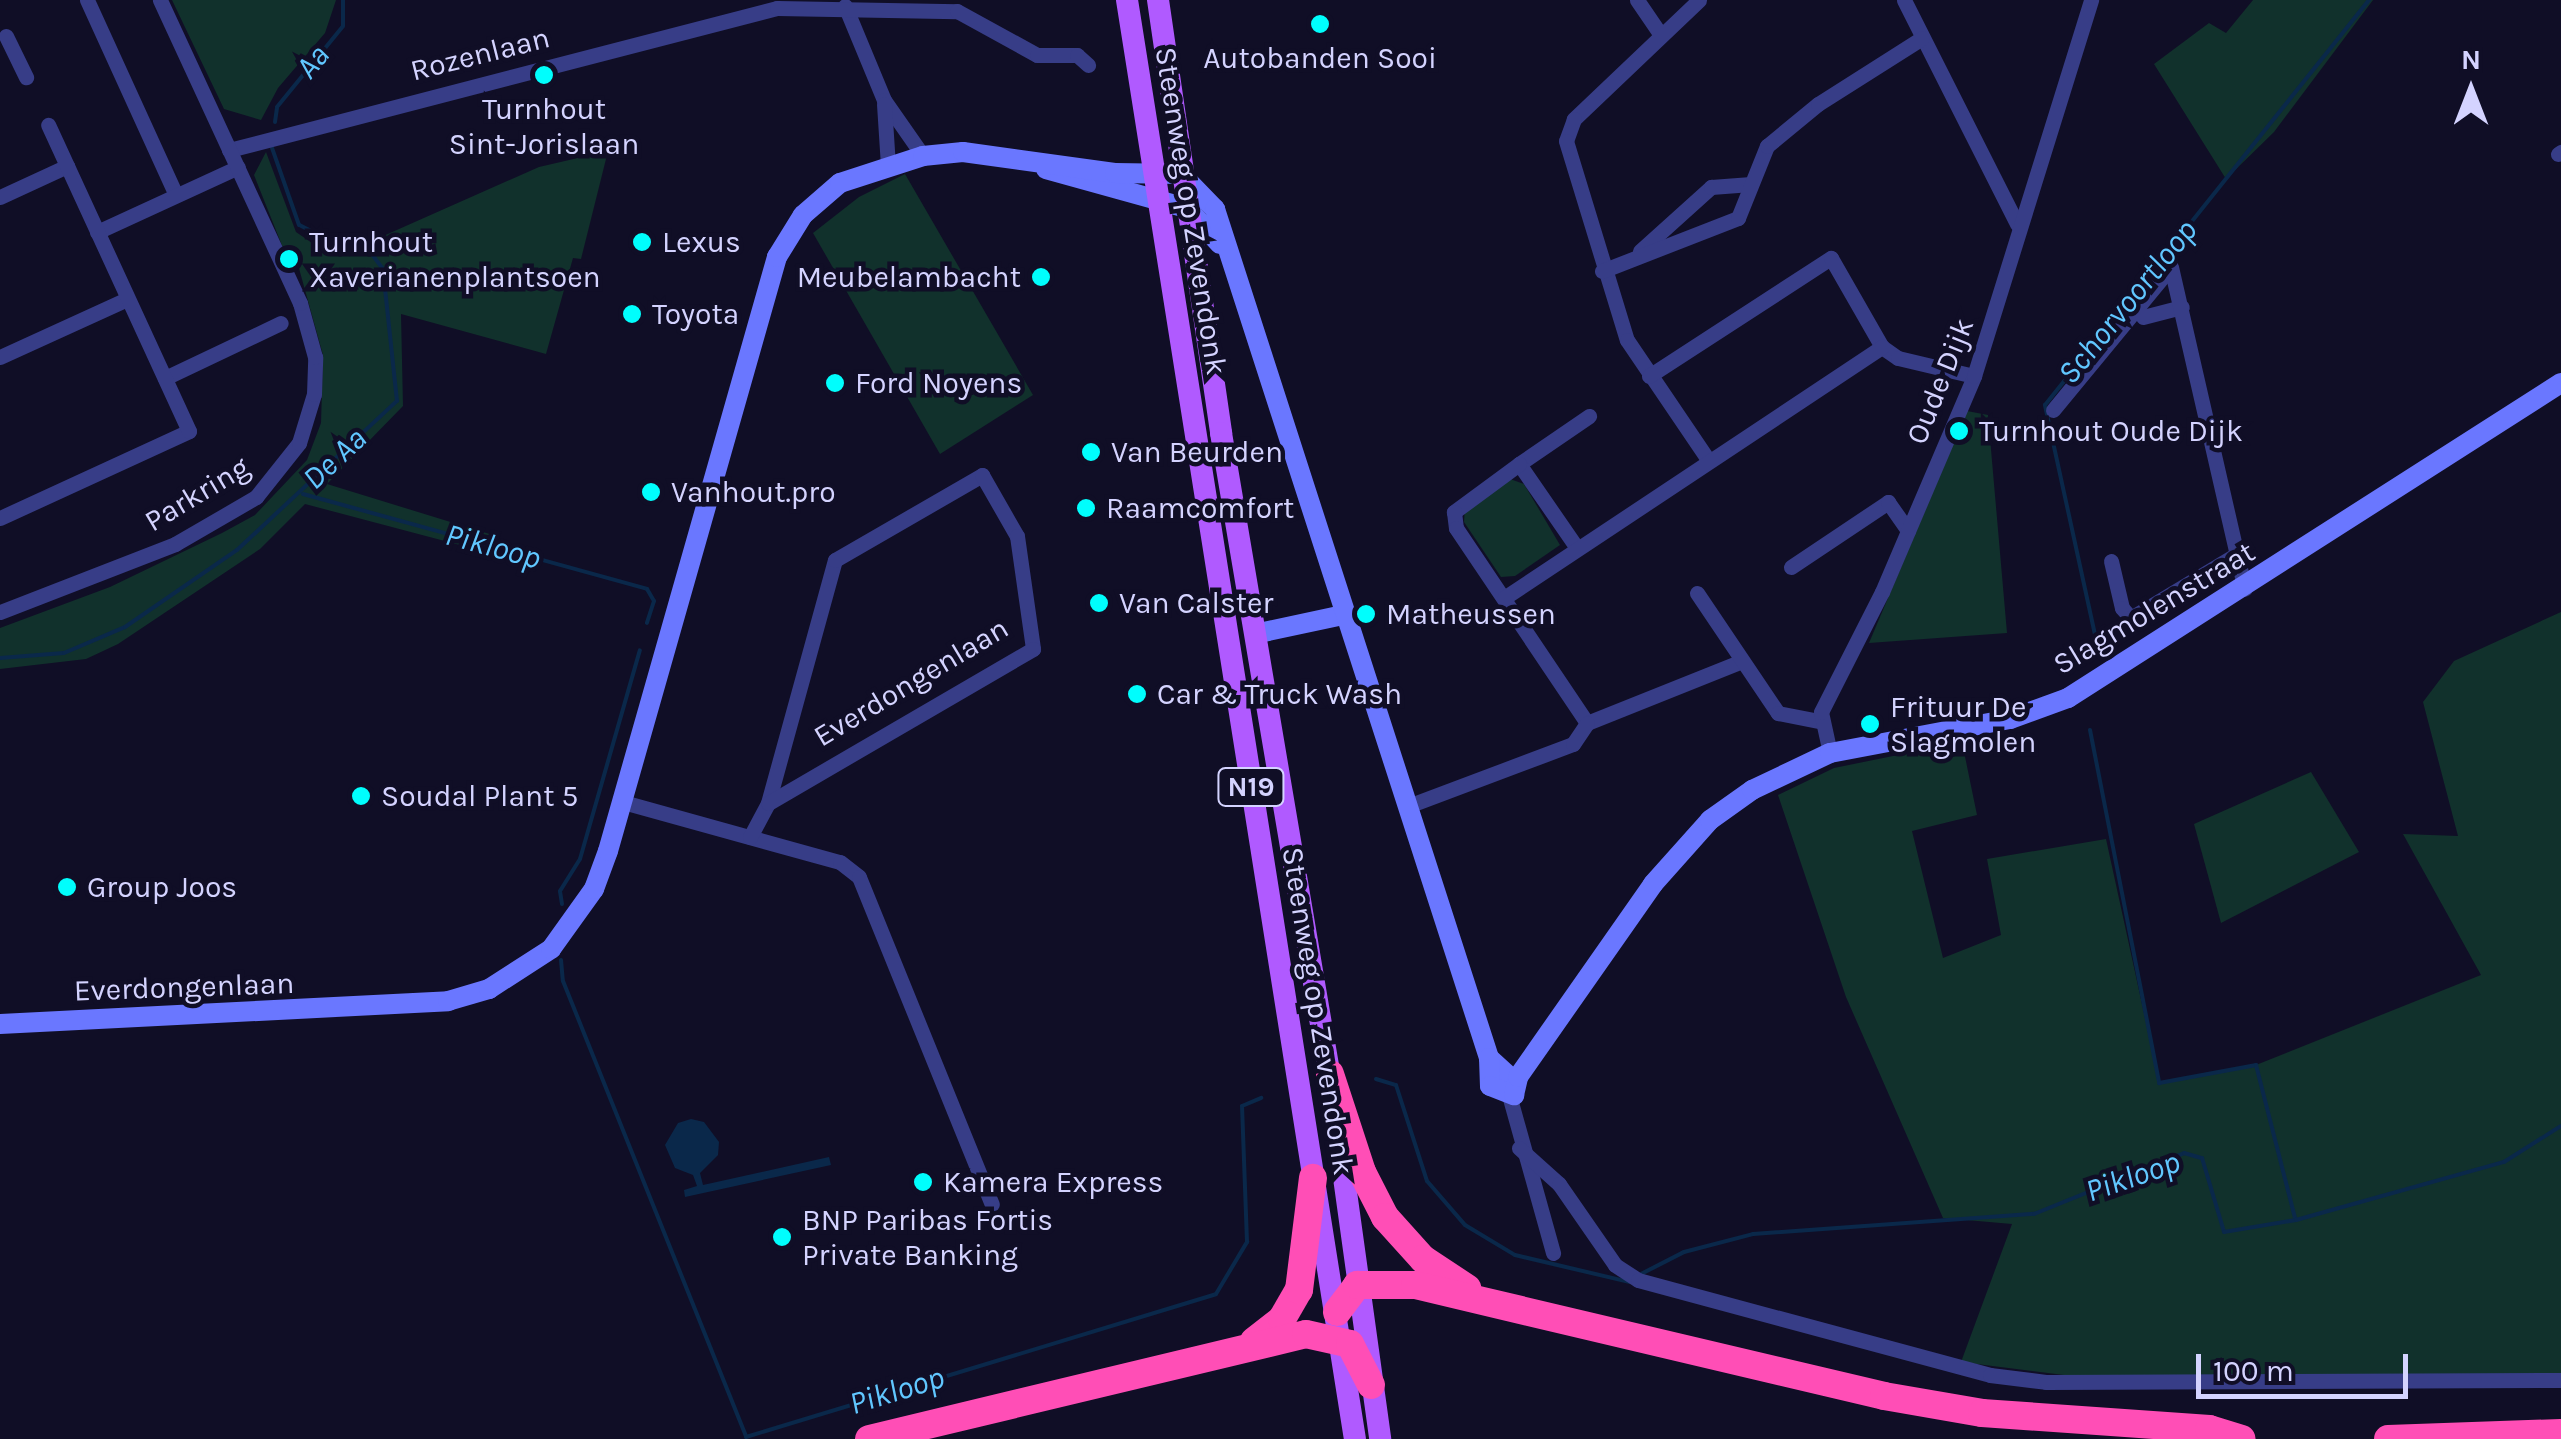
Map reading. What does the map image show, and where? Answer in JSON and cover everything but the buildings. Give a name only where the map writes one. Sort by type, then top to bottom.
[{"type":"highway","points":[[1330,1074],[1362,1172],[1386,1217],[1422,1259],[1490,1302]]},
{"type":"highway","points":[[1249,1346],[1282,1319],[1299,1290],[1312,1178]]},
{"type":"highway","points":[[1365,1391],[1339,1325],[1357,1285],[1415,1285],[1884,1396],[1982,1413],[2208,1429],[2241,1439]]},
{"type":"highway","points":[[870,1439],[1339,1325]]},
{"type":"highway","points":[[2388,1439],[2561,1433]]},
{"type":"main road","name":"Steenweg op Zevendonk","points":[[1127,0],[1312,1178],[1339,1325]]},
{"type":"main road","name":"Steenweg op Zevendonk","points":[[1158,0],[1186,208],[1260,632],[1330,1074],[1357,1285],[1365,1391],[1380,1439]]},
{"type":"main road","name":"Steenweg op Zevendonk","points":[[1356,1439],[1365,1391]]},
{"type":"street","points":[[86,0],[176,195]]},
{"type":"street","name":"Parkring","points":[[0,612],[176,544],[256,498],[300,443],[314,394],[310,328],[160,0]]},
{"type":"street","points":[[1637,0],[1660,36]]},
{"type":"street","points":[[1699,0],[1568,130],[1602,271],[1627,340],[1709,461]]},
{"type":"street","points":[[1904,0],[2018,224]]},
{"type":"street","name":"Oude Dijk","points":[[1819,721],[1908,531],[2002,301],[2018,224],[2087,8],[2076,0]]},
{"type":"street","name":"Rozenlaan","points":[[229,150],[777,4],[957,10],[1037,55],[1077,56],[1088,65]]},
{"type":"street","points":[[844,6],[884,100],[924,156]]},
{"type":"street","points":[[2,32],[26,77]]},
{"type":"street","points":[[1602,271],[1640,251],[1738,218],[1750,202],[1751,184],[1767,146],[1818,104],[1922,38]]},
{"type":"street","points":[[884,100],[888,166]]},
{"type":"street","points":[[0,518],[188,431],[48,125]]},
{"type":"street","name":"Everdongenlaan","points":[[0,1024],[394,1008],[490,989],[551,949],[574,924],[594,889],[623,802],[776,257],[803,215],[840,183],[924,156],[1017,156],[1115,173],[1153,170],[1181,174]]},
{"type":"street","name":"Everdongenlaan","points":[[1017,156],[1070,180],[1186,208]]},
{"type":"street","points":[[0,197],[67,166]]},
{"type":"street","points":[[97,232],[238,167]]},
{"type":"street","name":"Steenweg op Zevendonk","points":[[1181,174],[1215,208],[1343,615],[1489,1058],[1508,1084]]},
{"type":"street","points":[[1640,251],[1712,187],[1751,184]]},
{"type":"street","name":"Steenweg op Zevendonk","points":[[1186,208],[1228,254]]},
{"type":"street","points":[[1649,376],[1832,258],[1882,347],[1898,358],[1974,376]]},
{"type":"street","points":[[2053,410],[2171,267],[2245,590]]},
{"type":"street","points":[[0,357],[127,299]]},
{"type":"street","points":[[2143,317],[2182,307]]},
{"type":"street","points":[[165,378],[280,323]]},
{"type":"street","points":[[1504,598],[1882,347]]},
{"type":"street","name":"Slagmolenstraat","points":[[1508,1084],[1611,937],[1680,851],[1752,790],[1830,753],[2010,719],[2068,698],[2245,590],[2561,384]]},
{"type":"street","points":[[1587,723],[1456,528],[1454,512],[1590,416]]},
{"type":"street","points":[[1519,464],[1577,548]]},
{"type":"street","name":"Everdongenlaan","points":[[750,837],[768,803],[835,560],[982,474],[1017,536],[1033,649],[768,803]]},
{"type":"street","points":[[1791,567],[1888,502],[1908,531]]},
{"type":"street","points":[[2111,561],[2122,608],[2131,618],[2237,554]]},
{"type":"street","points":[[1696,593],[1778,713],[1819,721],[1830,753]]},
{"type":"street","points":[[1260,632],[1343,615]]},
{"type":"street","points":[[1408,806],[1573,744],[1587,723],[1742,660]]},
{"type":"street","points":[[623,802],[840,862],[868,890],[992,1204]]},
{"type":"street","points":[[1508,1084],[1520,1148],[1554,1252]]},
{"type":"street","points":[[1520,1148],[1559,1184],[1615,1265],[1638,1280],[1990,1374],[2066,1382],[2561,1380]]},
{"type":"green space","points":[[172,0],[336,0],[325,33],[278,88],[261,120],[224,109]]},
{"type":"green space","points":[[2253,0],[2373,0],[2274,132],[2226,179],[2154,64],[2209,23],[2226,33]]},
{"type":"green space","points":[[608,151],[581,259],[573,258],[546,354],[401,314],[403,406],[327,484],[496,536],[490,553],[305,504],[260,549],[118,644],[86,659],[0,669],[0,628],[110,587],[255,515],[307,460],[321,423],[323,355],[295,254],[283,248],[254,175],[266,152],[296,232],[312,243],[345,246],[372,241],[539,167]]},
{"type":"green space","points":[[905,174],[1033,395],[940,454],[813,233],[859,197]]},
{"type":"green space","points":[[1967,411],[1988,415],[2007,633],[1869,643]]},
{"type":"green space","points":[[1510,479],[1524,484],[1560,545],[1515,576],[1501,577],[1464,522],[1465,507]]},
{"type":"green space","points":[[2561,612],[2561,1374],[2072,1376],[1961,1362],[2012,1224],[1943,1218],[1846,997],[1778,795],[1834,768],[1962,742],[1977,815],[1912,831],[1943,958],[2001,935],[1987,859],[2106,839],[2159,1082],[2256,1065],[2481,975],[2403,834],[2458,836],[2423,702],[2454,661]]},
{"type":"green space","points":[[2311,772],[2359,852],[2221,923],[2194,824]]},
{"type":"water","points":[[691,1119],[704,1122],[719,1142],[718,1155],[700,1173],[703,1185],[829,1157],[831,1165],[685,1197],[684,1190],[697,1186],[693,1175],[675,1168],[665,1145],[678,1123]]},
{"type":"waterway","name":"Aa","points":[[275,122],[277,107],[343,26],[343,0]]},
{"type":"waterway","name":"Schorvoortloop","points":[[2099,653],[2045,405],[2369,0]]},
{"type":"waterway","name":"De Aa","points":[[0,658],[64,653],[125,627],[237,550],[397,401],[383,269],[359,237],[319,235],[299,225],[272,148]]},
{"type":"waterway","name":"Pikloop","points":[[303,494],[647,589],[654,601],[647,623]]},
{"type":"waterway","name":"Pikloop","points":[[562,904],[560,891],[580,859],[640,650]]},
{"type":"waterway","name":"Schorvoortloop","points":[[2090,730],[2159,1083],[2256,1065],[2295,1218]]},
{"type":"waterway","name":"Pikloop","points":[[561,960],[563,981],[746,1437],[1216,1294],[1247,1242],[1242,1106],[1261,1098]]},
{"type":"waterway","name":"Pikloop","points":[[1376,1079],[1396,1085],[1427,1181],[1465,1225],[1515,1255],[1629,1282]]},
{"type":"waterway","name":"Pikloop","points":[[1641,1274],[1684,1252],[1753,1234],[2034,1214],[2184,1153],[2202,1158],[2224,1232],[2296,1220],[2504,1162],[2561,1126]]},
{"type":"place","name":"Autobanden Sooi","points":[[1320,24]]},
{"type":"place","name":"Turnhout Sint-Jorislaan","points":[[544,75]]},
{"type":"place","name":"Lexus","points":[[642,242]]},
{"type":"place","name":"Turnhout Xaverianenplantsoen","points":[[289,259]]},
{"type":"place","name":"Meubelambacht","points":[[1041,277]]},
{"type":"place","name":"Toyota","points":[[632,314]]},
{"type":"place","name":"Ford Noyens","points":[[835,383]]},
{"type":"place","name":"Turnhout Oude Dijk","points":[[1959,431]]},
{"type":"place","name":"Van Beurden","points":[[1091,452]]},
{"type":"place","name":"Vanhout.pro","points":[[651,492]]},
{"type":"place","name":"Raamcomfort","points":[[1086,508]]},
{"type":"place","name":"Van Calster","points":[[1099,603]]},
{"type":"place","name":"Matheussen","points":[[1366,614]]},
{"type":"place","name":"Car & Truck Wash","points":[[1137,694]]},
{"type":"place","name":"Frituur De Slagmolen","points":[[1870,724]]},
{"type":"place","name":"Soudal Plant 5","points":[[361,796]]},
{"type":"place","name":"Group Joos","points":[[67,887]]},
{"type":"place","name":"Kamera Express","points":[[923,1182]]},
{"type":"place","name":"BNP Paribas Fortis Private Banking","points":[[782,1237]]}]
